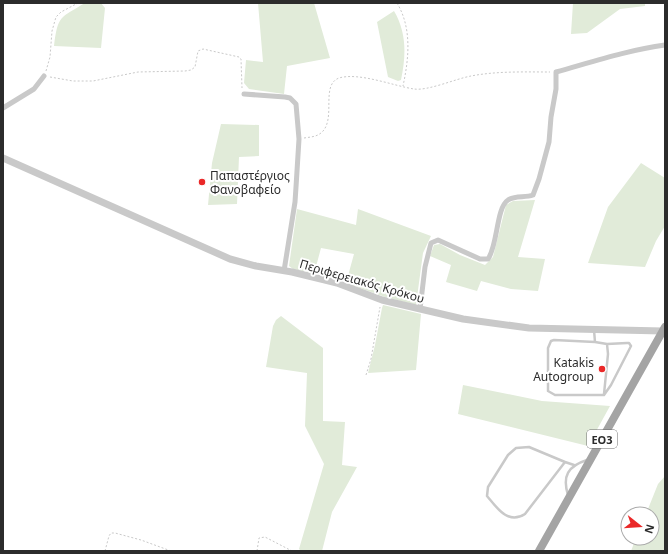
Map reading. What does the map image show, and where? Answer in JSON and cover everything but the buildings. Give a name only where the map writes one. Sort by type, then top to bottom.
[{"type":"main road","name":"ΕΟ3","points":[[539,551],[664,329]]},
{"type":"street","points":[[420,309],[425,266],[431,243],[438,240],[480,259],[488,259],[492,252],[506,201],[511,198],[532,195],[539,179],[549,142],[556,72],[605,58],[665,45]]},
{"type":"street","points":[[3,108],[34,89],[44,76]]},
{"type":"street","points":[[244,94],[285,97],[293,101],[297,109],[299,139],[295,202],[284,271]]},
{"type":"street","name":"Περιφερειακός Κρόκου","points":[[3,158],[213,252],[244,263],[337,283],[382,300],[463,319],[512,326],[594,330],[664,329]]},
{"type":"lane","points":[[594,330],[595,342]]},
{"type":"lane","points":[[551,341],[595,342],[607,344],[629,343],[631,346],[611,385],[604,395],[555,395],[548,391],[548,348],[551,341]]},
{"type":"lane","points":[[604,395],[608,354],[607,344]]},
{"type":"lane","points":[[565,462],[525,514],[519,517],[510,518],[487,496],[488,487],[508,455],[516,448],[529,447],[574,465]]},
{"type":"lane","points":[[569,497],[565,481],[574,465],[591,458]]},
{"type":"path","points":[[78,3],[61,12],[56,17],[52,31],[50,57],[44,76],[73,81],[93,81],[138,72],[192,70],[195,67],[198,51],[203,49],[242,59],[242,85],[244,94]]},
{"type":"path","points":[[397,3],[406,21],[408,47],[407,66],[403,86]]},
{"type":"path","points":[[299,139],[317,135],[324,130],[329,116],[331,87],[335,81],[340,78],[365,78],[420,89],[480,75],[519,72],[556,72]]},
{"type":"path","points":[[366,375],[371,359],[382,300]]},
{"type":"path","points":[[105,551],[109,536],[111,533],[115,533],[142,540],[171,551]]},
{"type":"path","points":[[257,551],[260,537],[265,537],[292,551]]},
{"type":"green space","points":[[85,3],[101,3],[105,8],[101,48],[54,46],[57,28],[62,18]]},
{"type":"green space","points":[[258,3],[314,3],[330,58],[287,66],[284,94],[249,89],[244,83],[246,60],[263,62]]},
{"type":"green space","points":[[573,3],[645,3],[645,6],[620,9],[587,33],[571,34]]},
{"type":"green space","points":[[394,11],[401,28],[404,45],[403,71],[401,80],[398,81],[388,77],[377,22]]},
{"type":"green space","points":[[221,124],[259,125],[259,156],[239,157],[237,204],[208,205],[212,163]]},
{"type":"green space","points":[[641,163],[665,178],[665,226],[656,241],[645,267],[588,263],[608,207]]},
{"type":"green space","points":[[535,200],[518,257],[545,259],[538,291],[511,289],[481,281],[477,291],[446,282],[451,265],[430,256],[434,245],[440,244],[460,255],[485,265],[493,257],[506,205],[513,201]]},
{"type":"green space","points":[[297,209],[356,225],[358,209],[431,236],[423,253],[416,305],[385,297],[346,283],[354,254],[321,248],[314,274],[293,269],[289,266]]},
{"type":"green space","points":[[383,305],[421,314],[416,370],[368,373]]},
{"type":"green space","points":[[281,316],[323,348],[323,421],[345,422],[342,465],[357,467],[332,512],[322,551],[301,551],[299,549],[324,464],[305,426],[307,373],[266,367],[273,326],[276,320]]},
{"type":"green space","points":[[463,385],[542,401],[610,406],[588,446],[458,414]]},
{"type":"green space","points":[[665,476],[665,551],[631,551],[633,546],[660,546],[660,506],[649,506],[658,484]]},
{"type":"place","name":"Παπαστέργιος Φανοβαφείο","points":[[202,182]]},
{"type":"place","name":"Katakis Autogroup","points":[[602,369]]}]
